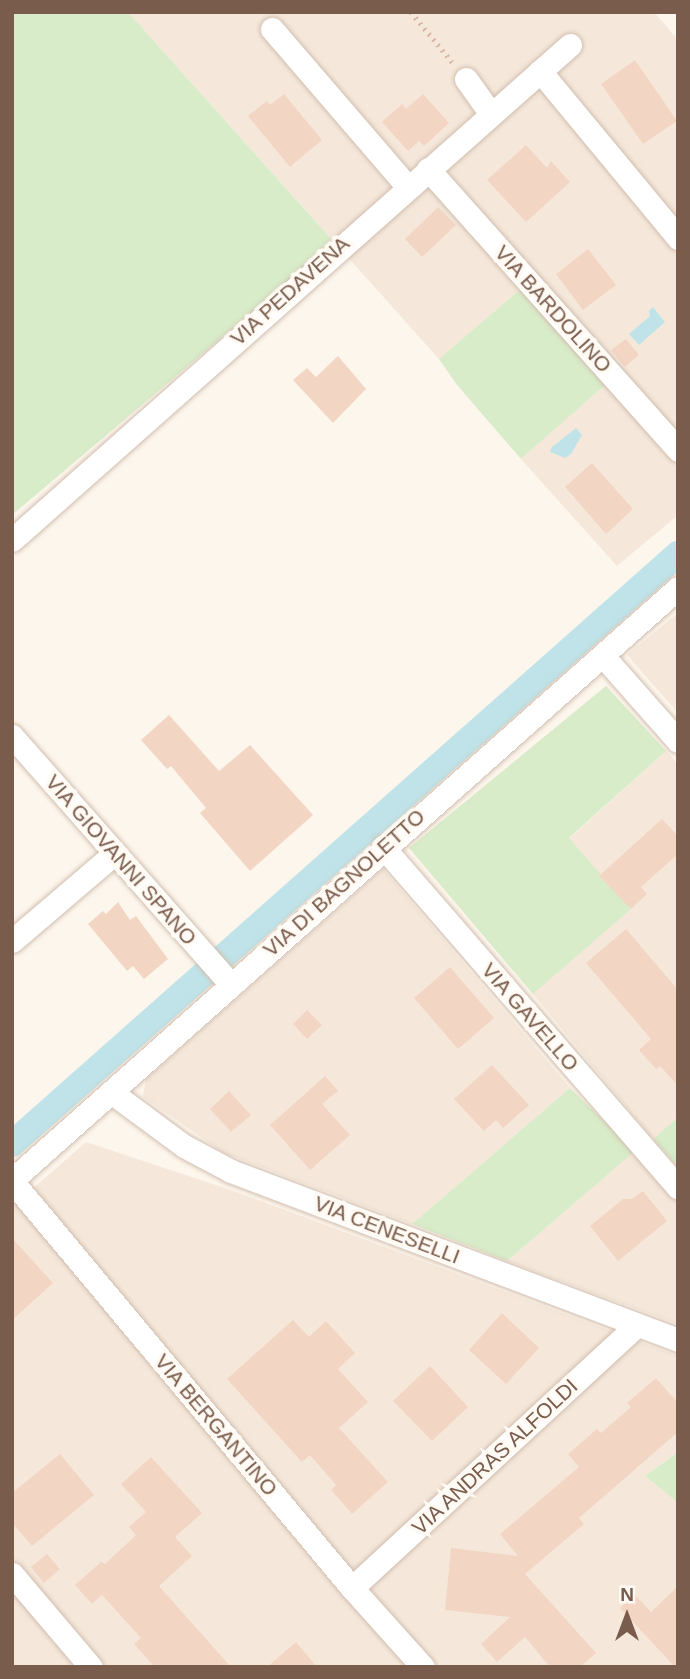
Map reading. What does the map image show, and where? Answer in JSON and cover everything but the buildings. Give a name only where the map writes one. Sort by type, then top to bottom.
[{"type":"street","points":[[272,29],[408,187]]},
{"type":"street","name":"VIA PEDAVENA","points":[[12,540],[570,45]]},
{"type":"street","points":[[540,71],[678,238]]},
{"type":"street","points":[[466,79],[491,114]]},
{"type":"street","name":"VIA BARDOLINO","points":[[428,169],[678,450]]},
{"type":"street","name":"VIA DI BAGNOLETTO","points":[[12,1180],[111,1093],[225,979],[383,847],[678,588]]},
{"type":"street","points":[[603,656],[678,741]]},
{"type":"street","name":"VIA GIOVANNI SPANO","points":[[12,736],[225,979]]},
{"type":"street","name":"VIA GAVELLO","points":[[383,847],[678,1187]]},
{"type":"street","points":[[12,942],[115,853]]},
{"type":"street","name":"VIA CENESELLI","points":[[111,1093],[184,1146],[231,1171],[678,1340]]},
{"type":"street","name":"VIA BERGANTINO","points":[[12,1180],[352,1588],[423,1667]]},
{"type":"street","name":"VIA ANDRAS ALFOLDI","points":[[352,1588],[637,1325]]},
{"type":"street","points":[[12,1574],[91,1667]]},
{"type":"path","points":[[411,12],[466,79]]},
{"type":"shaded area","points":[[128,12],[654,12],[678,40],[678,515],[617,566],[521,459],[606,383],[523,287],[439,359]]},
{"type":"shaded area","points":[[678,613],[678,713],[627,655]]},
{"type":"shaded area","points":[[666,751],[678,764],[678,1117],[653,1139],[533,994],[630,909],[569,839]]},
{"type":"shaded area","points":[[383,869],[570,1088],[412,1224],[224,1153],[143,1097],[146,1079]]},
{"type":"shaded area","points":[[86,1142],[231,1190],[678,1356],[678,1452],[645,1476],[678,1503],[678,1667],[12,1667],[12,1207]]},
{"type":"shaded area","points":[[635,1151],[678,1202],[678,1324],[507,1261]]},
{"type":"green space","points":[[12,12],[128,12],[334,242],[12,515]]},
{"type":"green space","points":[[524,286],[606,384],[521,459],[457,385],[439,359]]},
{"type":"green space","points":[[606,686],[666,751],[569,838],[631,909],[533,994],[409,848]]},
{"type":"green space","points":[[570,1088],[635,1151],[507,1261],[412,1224]]},
{"type":"green space","points":[[678,1117],[678,1167],[653,1139]]},
{"type":"green space","points":[[678,1452],[678,1503],[645,1476]]},
{"type":"water","points":[[653,307],[665,322],[639,345],[629,334],[650,316],[649,311]]},
{"type":"water","points":[[576,428],[582,435],[571,454],[565,458],[550,452],[552,447]]},
{"type":"waterway","points":[[12,1144],[678,554]]}]
